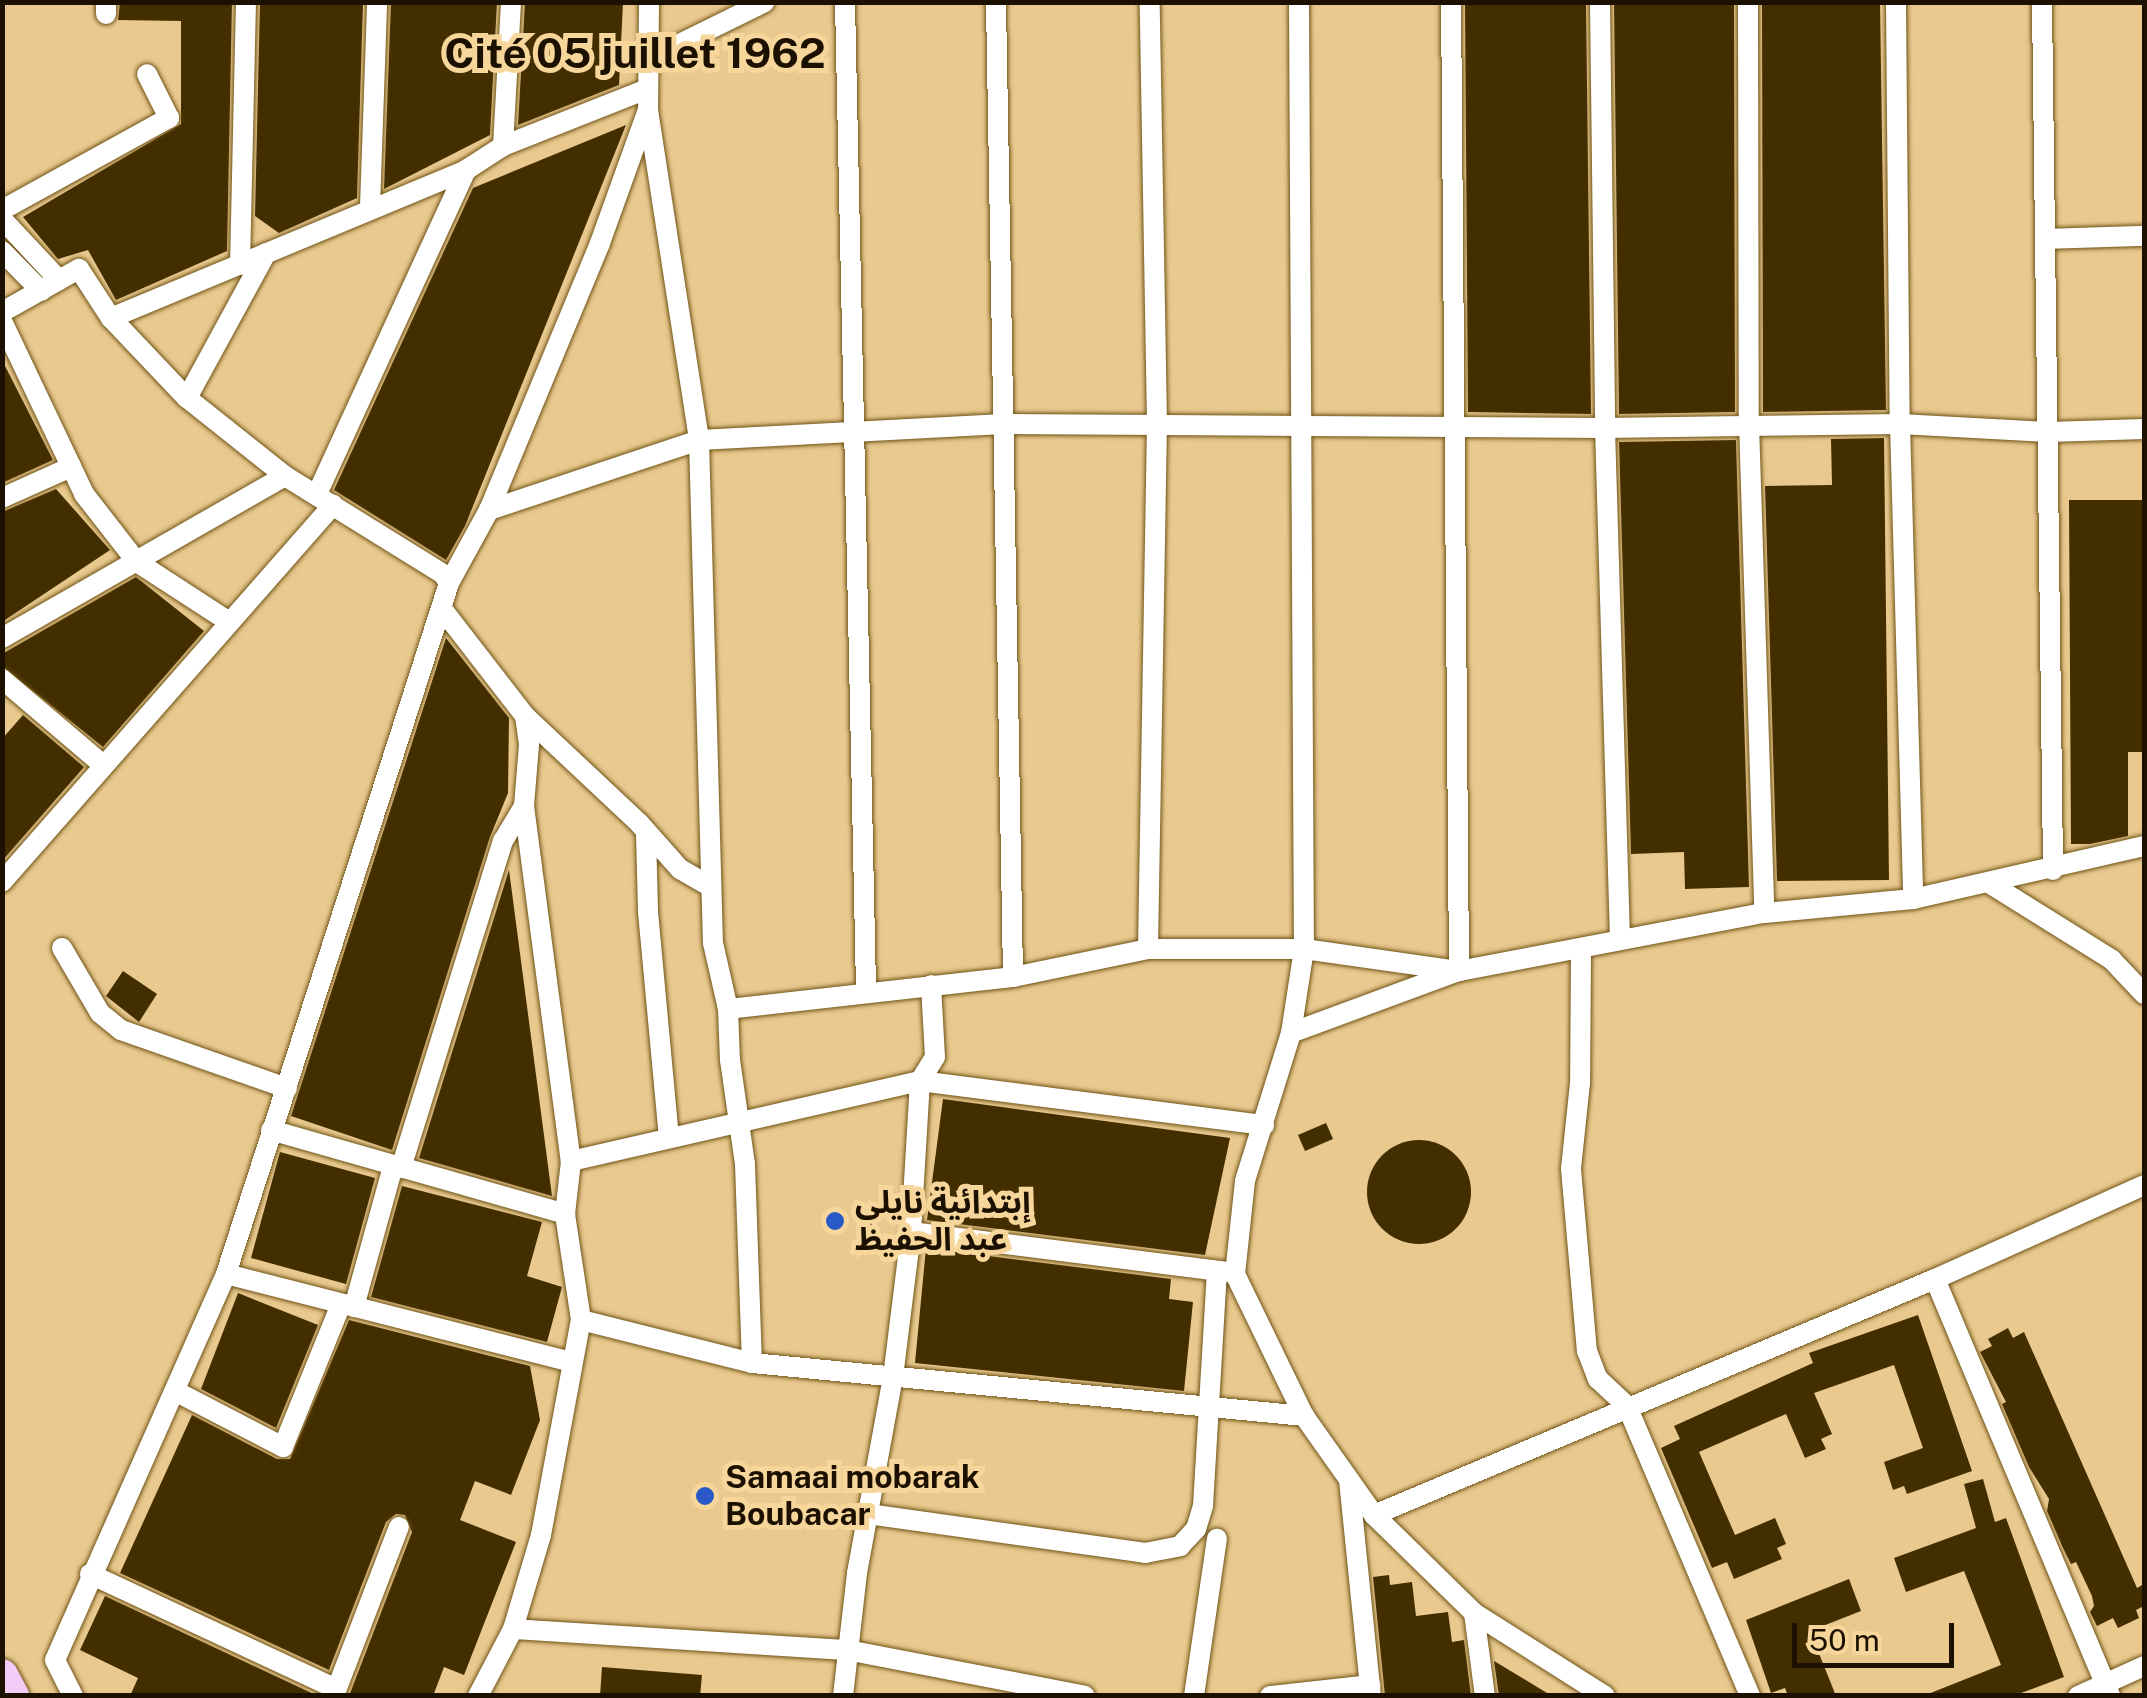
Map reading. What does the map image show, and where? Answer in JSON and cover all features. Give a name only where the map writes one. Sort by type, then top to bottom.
[{"type":"highway","points":[[2,1676],[12,1696]]},
{"type":"street","points":[[240,265],[246,2]]},
{"type":"street","points":[[370,207],[377,2]]},
{"type":"street","points":[[503,146],[510,2]]},
{"type":"street","points":[[649,2],[647,100],[699,440],[713,943],[728,1009],[745,1164],[752,1363]]},
{"type":"street","points":[[647,60],[765,2]]},
{"type":"street","points":[[845,2],[866,992]]},
{"type":"street","points":[[996,2],[1012,977]]},
{"type":"street","points":[[1148,949],[1157,422],[1150,2]]},
{"type":"street","points":[[868,1514],[1145,1553],[1169,1551],[1189,1538],[1201,1518],[1226,1272],[1245,1181],[1291,1033],[1304,948],[1299,2]]},
{"type":"street","points":[[1450,2],[1458,971]]},
{"type":"street","points":[[1600,2],[1605,428],[1620,939]]},
{"type":"street","points":[[1748,2],[1748,423],[1764,913]]},
{"type":"street","points":[[1896,2],[1900,424],[1913,899]]},
{"type":"street","points":[[2042,2],[2053,870]]},
{"type":"street","points":[[2,210],[169,118],[146,74]]},
{"type":"street","points":[[111,318],[466,170],[503,146],[647,100]]},
{"type":"street","points":[[73,1696],[55,1660],[226,1274],[449,583],[489,510],[600,243],[647,100]]},
{"type":"street","points":[[4,876],[228,620],[325,500],[466,170]]},
{"type":"street","points":[[2,219],[60,280]]},
{"type":"street","points":[[2046,238],[2144,236]]},
{"type":"street","points":[[2,251],[40,291]]},
{"type":"street","points":[[187,398],[266,253]]},
{"type":"street","points":[[2,312],[79,270],[111,318],[187,398],[286,476],[442,574],[449,583]]},
{"type":"street","points":[[2,321],[84,494],[137,562],[228,620]]},
{"type":"street","points":[[489,510],[699,440],[1004,424],[1157,422],[1302,428],[1452,424],[1605,428],[1748,423],[1900,424],[2048,432],[2144,429]]},
{"type":"street","points":[[2,498],[71,467]]},
{"type":"street","points":[[2,638],[286,476]]},
{"type":"street","points":[[443,610],[526,716],[680,869],[710,887]]},
{"type":"street","points":[[2,679],[103,765]]},
{"type":"street","points":[[478,1696],[513,1629],[542,1535],[570,1362],[581,1320],[564,1214],[571,1161],[547,1006],[524,806],[529,745],[526,716]]},
{"type":"street","points":[[176,1391],[283,1448],[347,1306],[397,1167],[503,841],[524,806]]},
{"type":"street","points":[[646,834],[645,874],[669,1137]]},
{"type":"street","points":[[1291,1033],[1458,971],[1581,951],[1620,939],[1764,913],[1913,899],[2053,870],[2144,846]]},
{"type":"street","points":[[1989,883],[2112,960],[2144,994]]},
{"type":"street","points":[[62,948],[100,1013],[122,1030],[286,1088]]},
{"type":"street","points":[[728,1009],[1012,977],[1148,949],[1304,948],[1458,971]]},
{"type":"street","points":[[1581,951],[1580,1083],[1570,1169],[1581,1325],[1598,1379],[1628,1406],[1750,1696]]},
{"type":"street","points":[[843,1696],[868,1514],[893,1377],[911,1232],[920,1082],[935,1057],[931,985]]},
{"type":"street","points":[[571,1161],[738,1120],[920,1082],[1264,1125]]},
{"type":"street","points":[[271,1130],[564,1214]]},
{"type":"street","points":[[1374,1516],[1935,1280],[2144,1186]]},
{"type":"street","points":[[911,1232],[1226,1272]]},
{"type":"street","points":[[1226,1272],[1304,1416],[1348,1472],[1374,1516],[1474,1613],[1605,1696]]},
{"type":"street","points":[[226,1274],[570,1362]]},
{"type":"street","points":[[1935,1280],[2108,1690]]},
{"type":"street","points":[[581,1320],[752,1363],[1304,1416]]},
{"type":"street","points":[[1270,1696],[1370,1690],[1348,1472]]},
{"type":"street","points":[[90,1574],[335,1692],[400,1527]]},
{"type":"street","points":[[1194,1696],[1217,1538]]},
{"type":"street","points":[[1474,1613],[1485,1696]]},
{"type":"street","points":[[513,1629],[847,1650],[1056,1694],[1084,1696]]},
{"type":"street","points":[[2078,1696],[2108,1690],[2144,1666]]},
{"type":"building","points":[[120,2],[232,2],[227,251],[116,300],[88,250],[58,259],[23,217],[181,124],[181,21],[118,20]]},
{"type":"building","points":[[260,2],[363,2],[357,198],[279,233],[255,216]]},
{"type":"building","points":[[391,2],[497,2],[490,135],[384,189]]},
{"type":"building","points":[[525,2],[623,2],[619,85],[518,125]]},
{"type":"building","points":[[1465,2],[1586,2],[1591,414],[1468,412]]},
{"type":"building","points":[[1614,2],[1734,2],[1735,412],[1619,414]]},
{"type":"building","points":[[1762,2],[1880,2],[1886,410],[1763,412]]},
{"type":"building","points":[[626,125],[465,526],[446,560],[334,490],[473,188]]},
{"type":"building","points":[[2,360],[53,460],[2,483]]},
{"type":"building","points":[[1884,438],[1889,880],[1777,881],[1765,486],[1832,485],[1831,439]]},
{"type":"building","points":[[1736,440],[1749,887],[1685,889],[1684,852],[1631,854],[1619,442]]},
{"type":"building","points":[[56,489],[110,550],[2,622],[2,512]]},
{"type":"building","points":[[2069,500],[2144,500],[2144,752],[2128,752],[2128,836],[2090,844],[2071,844]]},
{"type":"building","points":[[136,577],[204,631],[103,747],[2,666],[2,654]]},
{"type":"building","points":[[446,638],[509,718],[508,793],[490,837],[392,1150],[291,1116]]},
{"type":"building","points":[[23,715],[84,767],[2,861],[2,739]]},
{"type":"building","points":[[509,870],[552,1196],[419,1158]]},
{"type":"building","points":[[123,971],[157,994],[139,1022],[106,996]]},
{"type":"building","points":[[943,1099],[1230,1138],[1205,1255],[927,1220]]},
{"type":"building","points":[[1326,1123],[1333,1139],[1305,1151],[1298,1135]]},
{"type":"building","points":[[1419,1140],[1439,1144],[1456,1155],[1467,1172],[1471,1192],[1467,1212],[1456,1229],[1439,1240],[1419,1244],[1399,1240],[1382,1229],[1371,1212],[1367,1192],[1371,1172],[1382,1155],[1399,1144]]},
{"type":"building","points":[[280,1152],[375,1178],[346,1284],[251,1258]]},
{"type":"building","points":[[402,1186],[542,1222],[527,1276],[562,1287],[547,1342],[371,1297]]},
{"type":"building","points":[[926,1248],[1171,1279],[1169,1299],[1193,1302],[1184,1391],[915,1363]]},
{"type":"building","points":[[238,1293],[318,1325],[276,1428],[201,1389]]},
{"type":"building","points":[[1918,1315],[1972,1471],[1907,1494],[1904,1486],[1893,1490],[1884,1462],[1923,1448],[1894,1365],[1814,1393],[1832,1434],[1821,1439],[1826,1449],[1805,1458],[1786,1414],[1699,1452],[1735,1535],[1775,1518],[1786,1544],[1777,1548],[1782,1559],[1734,1579],[1727,1562],[1712,1568],[1661,1448],[1680,1439],[1674,1426],[1813,1363],[1809,1353]]},
{"type":"building","points":[[349,1320],[530,1366],[540,1420],[511,1495],[475,1481],[460,1520],[516,1542],[464,1675],[444,1667],[433,1696],[349,1696],[412,1532],[405,1515],[396,1514],[386,1522],[329,1670],[120,1573],[192,1415],[277,1459],[290,1459]]},
{"type":"building","points":[[2008,1328],[2013,1338],[2024,1332],[2137,1588],[2144,1584],[2144,1606],[2136,1610],[2139,1618],[2118,1628],[2113,1618],[2097,1626],[2090,1612],[2094,1606],[2092,1596],[2076,1562],[2071,1564],[2063,1548],[2047,1511],[2049,1499],[2029,1467],[2002,1404],[2006,1402],[1980,1352],[1992,1346],[1988,1339]]},
{"type":"building","points":[[1983,1479],[1995,1522],[2006,1518],[2064,1677],[2013,1696],[1923,1696],[2001,1665],[1964,1571],[1906,1592],[1894,1558],[1976,1528],[1964,1484]]},
{"type":"building","points":[[1389,1575],[1390,1585],[1412,1582],[1416,1616],[1448,1612],[1452,1642],[1464,1640],[1471,1696],[1385,1696],[1373,1577]]},
{"type":"building","points":[[1849,1579],[1861,1611],[1810,1631],[1836,1696],[1788,1696],[1785,1688],[1771,1693],[1746,1620]]},
{"type":"building","points":[[105,1596],[318,1696],[130,1696],[138,1678],[80,1650]]},
{"type":"building","points":[[1494,1661],[1552,1696],[1499,1696]]},
{"type":"building","points":[[602,1667],[702,1675],[700,1696],[600,1696]]},
{"type":"place","name":"إبتدائية نايلي عبد الحفيظ","points":[[835,1221]]},
{"type":"place","name":"Samaai mobarak Boubacar","points":[[705,1496]]},
{"type":"district","name":"Cité 05 juillet 1962","points":[[635,53]]}]
